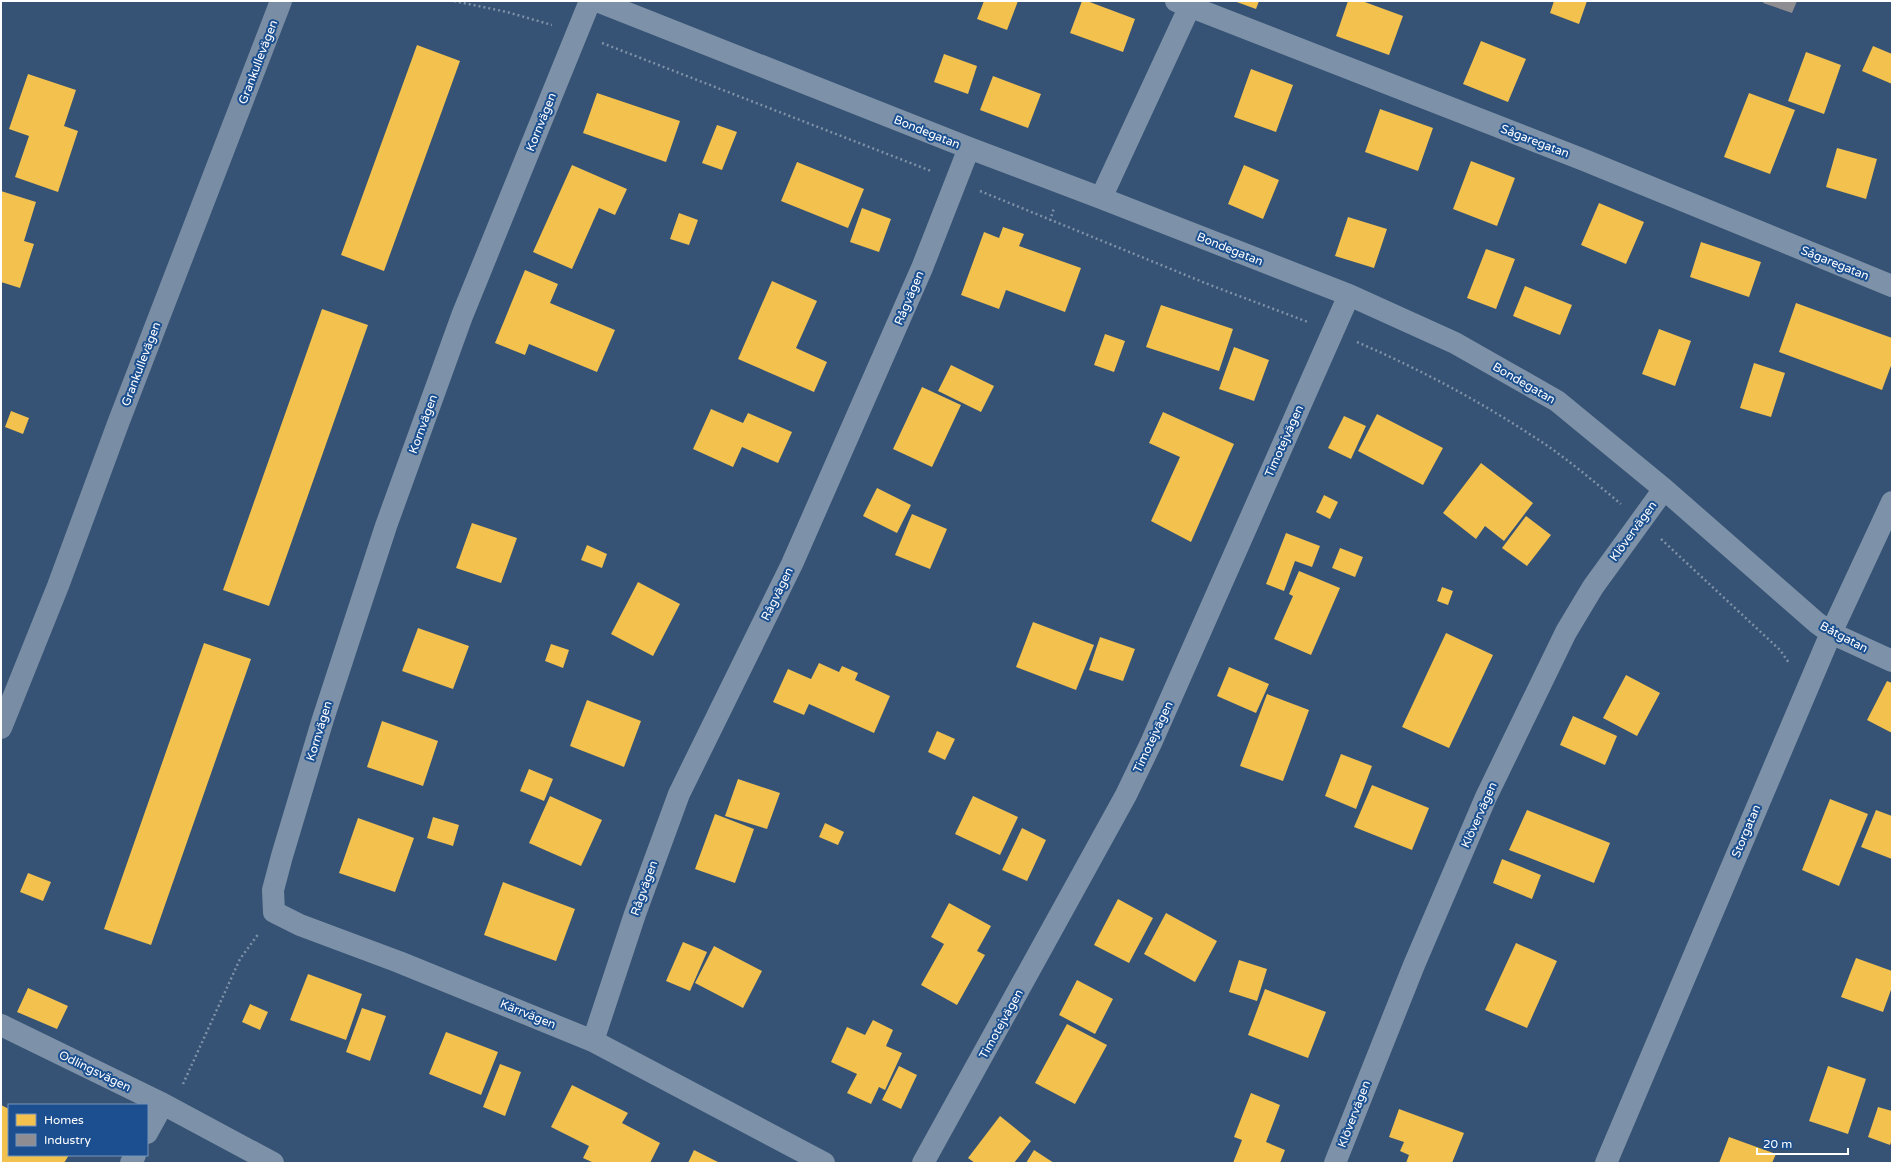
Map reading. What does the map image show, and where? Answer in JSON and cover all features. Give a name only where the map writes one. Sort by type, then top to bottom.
[{"type":"street","name":"Grankullevägen","points":[[1,728],[58,586],[119,421],[281,1]]},
{"type":"street","name":"Kornvägen","points":[[274,912],[272,890],[323,719],[386,526],[462,316],[590,1]]},
{"type":"street","name":"Bondegatan","points":[[597,1],[969,148],[1349,295],[1455,343],[1557,401],[1664,489],[1799,607]]},
{"type":"street","points":[[1101,198],[1183,4]]},
{"type":"street","name":"Sågaregatan","points":[[1183,4],[1584,160],[1892,286]]},
{"type":"street","name":"Rågvägen","points":[[593,1041],[635,914],[679,794],[792,564],[922,268],[969,148]]},
{"type":"street","name":"Timotejvägen","points":[[923,1163],[1126,795],[1151,743],[1349,295]]},
{"type":"street","name":"Klövervägen","points":[[1335,1163],[1411,972],[1486,797],[1566,632],[1593,587],[1664,489]]},
{"type":"street","name":"Storgatan","points":[[1606,1163],[1811,679],[1892,502]]},
{"type":"street","name":"Båtgatan","points":[[1799,607],[1831,633],[1892,661]]},
{"type":"street","name":"Kärrvägen","points":[[274,912],[300,926],[398,962],[593,1041],[824,1163]]},
{"type":"street","name":"Odlingsvägen","points":[[1,1025],[163,1104],[273,1163]]},
{"type":"street","points":[[148,1131],[163,1104]]},
{"type":"path","points":[[454,1],[507,12],[557,26],[833,132],[1188,276],[1333,332],[1379,352],[1454,389],[1532,436],[1591,479],[1641,521],[1780,650],[1792,667],[1811,679]]},
{"type":"path","points":[[185,1116],[182,1086],[240,959],[274,912]]},
{"type":"building: Homes","points":[[984,1],[1018,1],[1007,30],[977,19]]},
{"type":"building: Homes","points":[[1082,1],[1087,1],[1135,19],[1123,52],[1070,33]]},
{"type":"building: Homes","points":[[1234,1],[1259,1],[1256,9]]},
{"type":"building: Homes","points":[[1348,1],[1362,1],[1403,16],[1389,55],[1336,36]]},
{"type":"building: Homes","points":[[1554,1],[1587,1],[1579,24],[1550,13]]},
{"type":"building: Homes","points":[[1481,41],[1526,59],[1508,102],[1463,84]]},
{"type":"building: Homes","points":[[417,45],[460,61],[384,271],[341,255]]},
{"type":"building: Homes","points":[[1873,46],[1892,54],[1892,84],[1862,71]]},
{"type":"building: Homes","points":[[1806,52],[1841,65],[1824,114],[1788,101]]},
{"type":"building: Homes","points":[[944,54],[977,66],[968,94],[934,82]]},
{"type":"building: Homes","points":[[1251,69],[1293,85],[1276,132],[1234,117]]},
{"type":"building: Homes","points":[[28,74],[76,90],[64,126],[78,131],[58,192],[15,177],[29,136],[9,129]]},
{"type":"building: Homes","points":[[993,76],[1041,94],[1028,128],[980,110]]},
{"type":"building: Homes","points":[[597,93],[680,121],[666,162],[583,133]]},
{"type":"building: Homes","points":[[1749,93],[1795,110],[1770,174],[1724,157]]},
{"type":"building: Homes","points":[[1380,109],[1433,128],[1418,171],[1365,152]]},
{"type":"building: Homes","points":[[717,125],[737,132],[722,170],[702,163]]},
{"type":"building: Homes","points":[[1837,148],[1877,159],[1866,199],[1826,187]]},
{"type":"building: Homes","points":[[1471,161],[1515,178],[1497,226],[1453,209]]},
{"type":"building: Homes","points":[[797,162],[864,189],[848,228],[781,201]]},
{"type":"building: Homes","points":[[572,165],[627,189],[615,215],[599,208],[572,269],[533,252]]},
{"type":"building: Homes","points":[[1244,165],[1279,180],[1263,219],[1228,204]]},
{"type":"building: Homes","points":[[1,191],[36,202],[24,241],[34,244],[20,288],[1,282]]},
{"type":"building: Homes","points":[[1599,203],[1644,222],[1626,264],[1581,245]]},
{"type":"building: Homes","points":[[862,208],[891,219],[879,252],[850,242]]},
{"type":"building: Homes","points":[[679,213],[698,220],[689,245],[670,239]]},
{"type":"building: Homes","points":[[1348,217],[1387,229],[1374,268],[1335,256]]},
{"type":"building: Homes","points":[[1003,227],[1024,234],[1019,246],[1081,268],[1065,312],[1006,290],[999,309],[961,295],[984,232],[999,238]]},
{"type":"building: Homes","points":[[1701,242],[1761,262],[1749,297],[1690,277]]},
{"type":"building: Homes","points":[[1486,249],[1515,259],[1496,309],[1467,298]]},
{"type":"building: Homes","points":[[525,270],[558,284],[550,303],[615,330],[597,372],[529,344],[525,355],[495,343]]},
{"type":"building: Homes","points":[[772,281],[817,301],[796,348],[827,362],[814,392],[738,359]]},
{"type":"building: Homes","points":[[1525,286],[1572,305],[1560,335],[1513,316]]},
{"type":"building: Homes","points":[[1796,303],[1892,338],[1892,363],[1882,390],[1779,352]]},
{"type":"building: Homes","points":[[1161,305],[1233,329],[1219,371],[1146,347]]},
{"type":"building: Homes","points":[[322,309],[368,325],[269,606],[223,590]]},
{"type":"building: Homes","points":[[1659,329],[1691,341],[1675,386],[1642,374]]},
{"type":"building: Homes","points":[[1105,334],[1125,341],[1114,372],[1094,365]]},
{"type":"building: Homes","points":[[1234,347],[1269,360],[1254,401],[1219,389]]},
{"type":"building: Homes","points":[[1754,363],[1785,373],[1771,417],[1740,408]]},
{"type":"building: Homes","points":[[951,365],[994,386],[981,412],[938,391]]},
{"type":"building: Homes","points":[[922,387],[961,405],[932,467],[893,449]]},
{"type":"building: Homes","points":[[711,409],[743,423],[748,413],[792,432],[778,463],[742,447],[733,467],[693,449]]},
{"type":"building: Homes","points":[[11,411],[29,418],[23,434],[5,427]]},
{"type":"building: Homes","points":[[1163,412],[1234,444],[1191,542],[1151,521],[1180,457],[1149,443]]},
{"type":"building: Homes","points":[[1377,414],[1443,448],[1423,485],[1358,451]]},
{"type":"building: Homes","points":[[1344,416],[1366,426],[1351,459],[1328,448]]},
{"type":"building: Homes","points":[[1481,463],[1533,503],[1504,541],[1485,526],[1476,539],[1443,513]]},
{"type":"building: Homes","points":[[877,488],[911,505],[897,533],[863,516]]},
{"type":"building: Homes","points":[[1324,495],[1338,502],[1330,519],[1316,512]]},
{"type":"building: Homes","points":[[912,514],[947,529],[930,569],[895,555]]},
{"type":"building: Homes","points":[[1526,516],[1551,535],[1527,566],[1502,548]]},
{"type":"building: Homes","points":[[472,523],[517,538],[501,583],[456,568]]},
{"type":"building: Homes","points":[[1286,533],[1320,546],[1312,567],[1295,561],[1284,591],[1266,584]]},
{"type":"building: Homes","points":[[587,545],[607,554],[602,568],[581,560]]},
{"type":"building: Homes","points":[[1340,548],[1363,557],[1355,577],[1332,568]]},
{"type":"building: Homes","points":[[1299,571],[1340,588],[1311,655],[1274,639],[1293,596],[1289,594]]},
{"type":"building: Homes","points":[[638,582],[680,604],[653,656],[611,634]]},
{"type":"building: Homes","points":[[1442,587],[1453,591],[1448,605],[1437,601]]},
{"type":"building: Homes","points":[[1033,622],[1094,645],[1076,690],[1016,667]]},
{"type":"building: Homes","points":[[418,628],[469,646],[453,689],[402,671]]},
{"type":"building: Homes","points":[[1446,633],[1493,655],[1449,748],[1402,727]]},
{"type":"building: Homes","points":[[1100,637],[1135,649],[1123,681],[1089,670]]},
{"type":"building: Homes","points":[[204,643],[251,659],[151,945],[104,929]]},
{"type":"building: Homes","points":[[551,644],[569,650],[563,668],[545,661]]},
{"type":"building: Homes","points":[[819,663],[839,672],[842,666],[858,673],[855,680],[890,696],[874,733],[809,704],[804,715],[773,702],[788,669],[811,679]]},
{"type":"building: Homes","points":[[1229,667],[1269,684],[1256,713],[1217,696]]},
{"type":"building: Homes","points":[[1626,675],[1660,693],[1637,736],[1603,718]]},
{"type":"building: Homes","points":[[1887,681],[1892,683],[1892,733],[1867,720]]},
{"type":"building: Homes","points":[[1267,694],[1309,710],[1283,781],[1240,766]]},
{"type":"building: Homes","points":[[587,700],[641,721],[624,767],[570,746]]},
{"type":"building: Homes","points":[[1573,716],[1617,736],[1605,765],[1560,745]]},
{"type":"building: Homes","points":[[382,721],[438,741],[423,786],[367,767]]},
{"type":"building: Homes","points":[[937,731],[955,739],[945,760],[928,752]]},
{"type":"building: Homes","points":[[1341,754],[1372,766],[1356,809],[1325,796]]},
{"type":"building: Homes","points":[[529,769],[553,779],[544,801],[520,791]]},
{"type":"building: Homes","points":[[738,779],[780,793],[767,829],[725,816]]},
{"type":"building: Homes","points":[[1372,785],[1429,808],[1412,850],[1354,827]]},
{"type":"building: Homes","points":[[550,796],[602,820],[581,866],[529,843]]},
{"type":"building: Homes","points":[[973,796],[1018,817],[1000,855],[955,834]]},
{"type":"building: Homes","points":[[1830,799],[1868,814],[1839,886],[1802,870]]},
{"type":"building: Homes","points":[[1527,810],[1610,843],[1594,883],[1509,850]]},
{"type":"building: Homes","points":[[1876,810],[1892,816],[1892,859],[1861,847]]},
{"type":"building: Homes","points":[[715,814],[754,829],[735,883],[695,869]]},
{"type":"building: Homes","points":[[433,817],[459,825],[453,846],[427,838]]},
{"type":"building: Homes","points":[[358,818],[414,838],[395,892],[339,873]]},
{"type":"building: Homes","points":[[825,823],[844,832],[838,845],[819,837]]},
{"type":"building: Homes","points":[[1022,828],[1046,840],[1027,881],[1002,870]]},
{"type":"building: Homes","points":[[1502,859],[1541,875],[1532,899],[1493,883]]},
{"type":"building: Homes","points":[[28,873],[51,882],[43,901],[20,892]]},
{"type":"building: Homes","points":[[503,882],[575,909],[556,961],[484,935]]},
{"type":"building: Homes","points":[[1118,899],[1153,918],[1129,963],[1094,945]]},
{"type":"building: Homes","points":[[949,903],[991,926],[977,951],[985,955],[957,1005],[921,985],[944,944],[931,937]]},
{"type":"building: Homes","points":[[1166,913],[1217,941],[1195,982],[1144,954]]},
{"type":"building: Homes","points":[[683,942],[707,952],[690,991],[666,981]]},
{"type":"building: Homes","points":[[1516,943],[1557,961],[1527,1028],[1485,1010]]},
{"type":"building: Homes","points":[[714,946],[762,971],[743,1008],[695,983]]},
{"type":"building: Homes","points":[[1856,958],[1892,971],[1892,987],[1883,1012],[1841,997]]},
{"type":"building: Homes","points":[[1239,960],[1267,969],[1257,1001],[1229,992]]},
{"type":"building: Homes","points":[[308,974],[362,994],[346,1040],[290,1020]]},
{"type":"building: Homes","points":[[1077,980],[1113,999],[1095,1034],[1059,1015]]},
{"type":"building: Homes","points":[[28,988],[68,1006],[57,1029],[17,1012]]},
{"type":"building: Homes","points":[[1265,989],[1326,1012],[1308,1058],[1248,1035]]},
{"type":"building: Homes","points":[[250,1004],[268,1012],[260,1030],[242,1022]]},
{"type":"building: Homes","points":[[362,1008],[386,1016],[370,1061],[346,1052]]},
{"type":"building: Homes","points":[[873,1020],[893,1030],[886,1046],[902,1053],[885,1090],[879,1087],[871,1104],[847,1093],[857,1074],[831,1062],[847,1027],[865,1035]]},
{"type":"building: Homes","points":[[1067,1024],[1107,1045],[1075,1104],[1035,1083]]},
{"type":"building: Homes","points":[[446,1032],[498,1052],[481,1095],[429,1074]]},
{"type":"building: Homes","points":[[500,1064],[521,1072],[505,1116],[483,1107]]},
{"type":"building: Homes","points":[[899,1066],[917,1075],[901,1109],[882,1100]]},
{"type":"building: Homes","points":[[1828,1066],[1866,1079],[1848,1134],[1809,1121]]},
{"type":"building: Homes","points":[[572,1085],[628,1113],[622,1123],[660,1143],[650,1163],[594,1163],[583,1158],[589,1146],[551,1127]]},
{"type":"building: Homes","points":[[1251,1093],[1280,1105],[1266,1142],[1285,1150],[1280,1163],[1233,1163],[1242,1140],[1234,1137]]},
{"type":"building: Homes","points":[[1,1105],[8,1108],[8,1156],[68,1156],[64,1163],[1,1163]]},
{"type":"building: Homes","points":[[1878,1107],[1892,1111],[1892,1140],[1890,1145],[1868,1137]]},
{"type":"building: Homes","points":[[1399,1109],[1464,1133],[1452,1163],[1406,1163],[1409,1155],[1400,1151],[1404,1142],[1389,1137]]},
{"type":"building: Homes","points":[[1000,1116],[1031,1141],[1014,1163],[975,1163],[968,1158]]},
{"type":"building: Homes","points":[[1729,1137],[1776,1154],[1772,1163],[1719,1163]]},
{"type":"building: Homes","points":[[694,1150],[720,1163],[688,1163]]},
{"type":"building: Homes","points":[[1034,1150],[1054,1163],[1026,1163]]},
{"type":"building: Industry","points":[[1764,1],[1797,1],[1792,13],[1763,3]]}]
